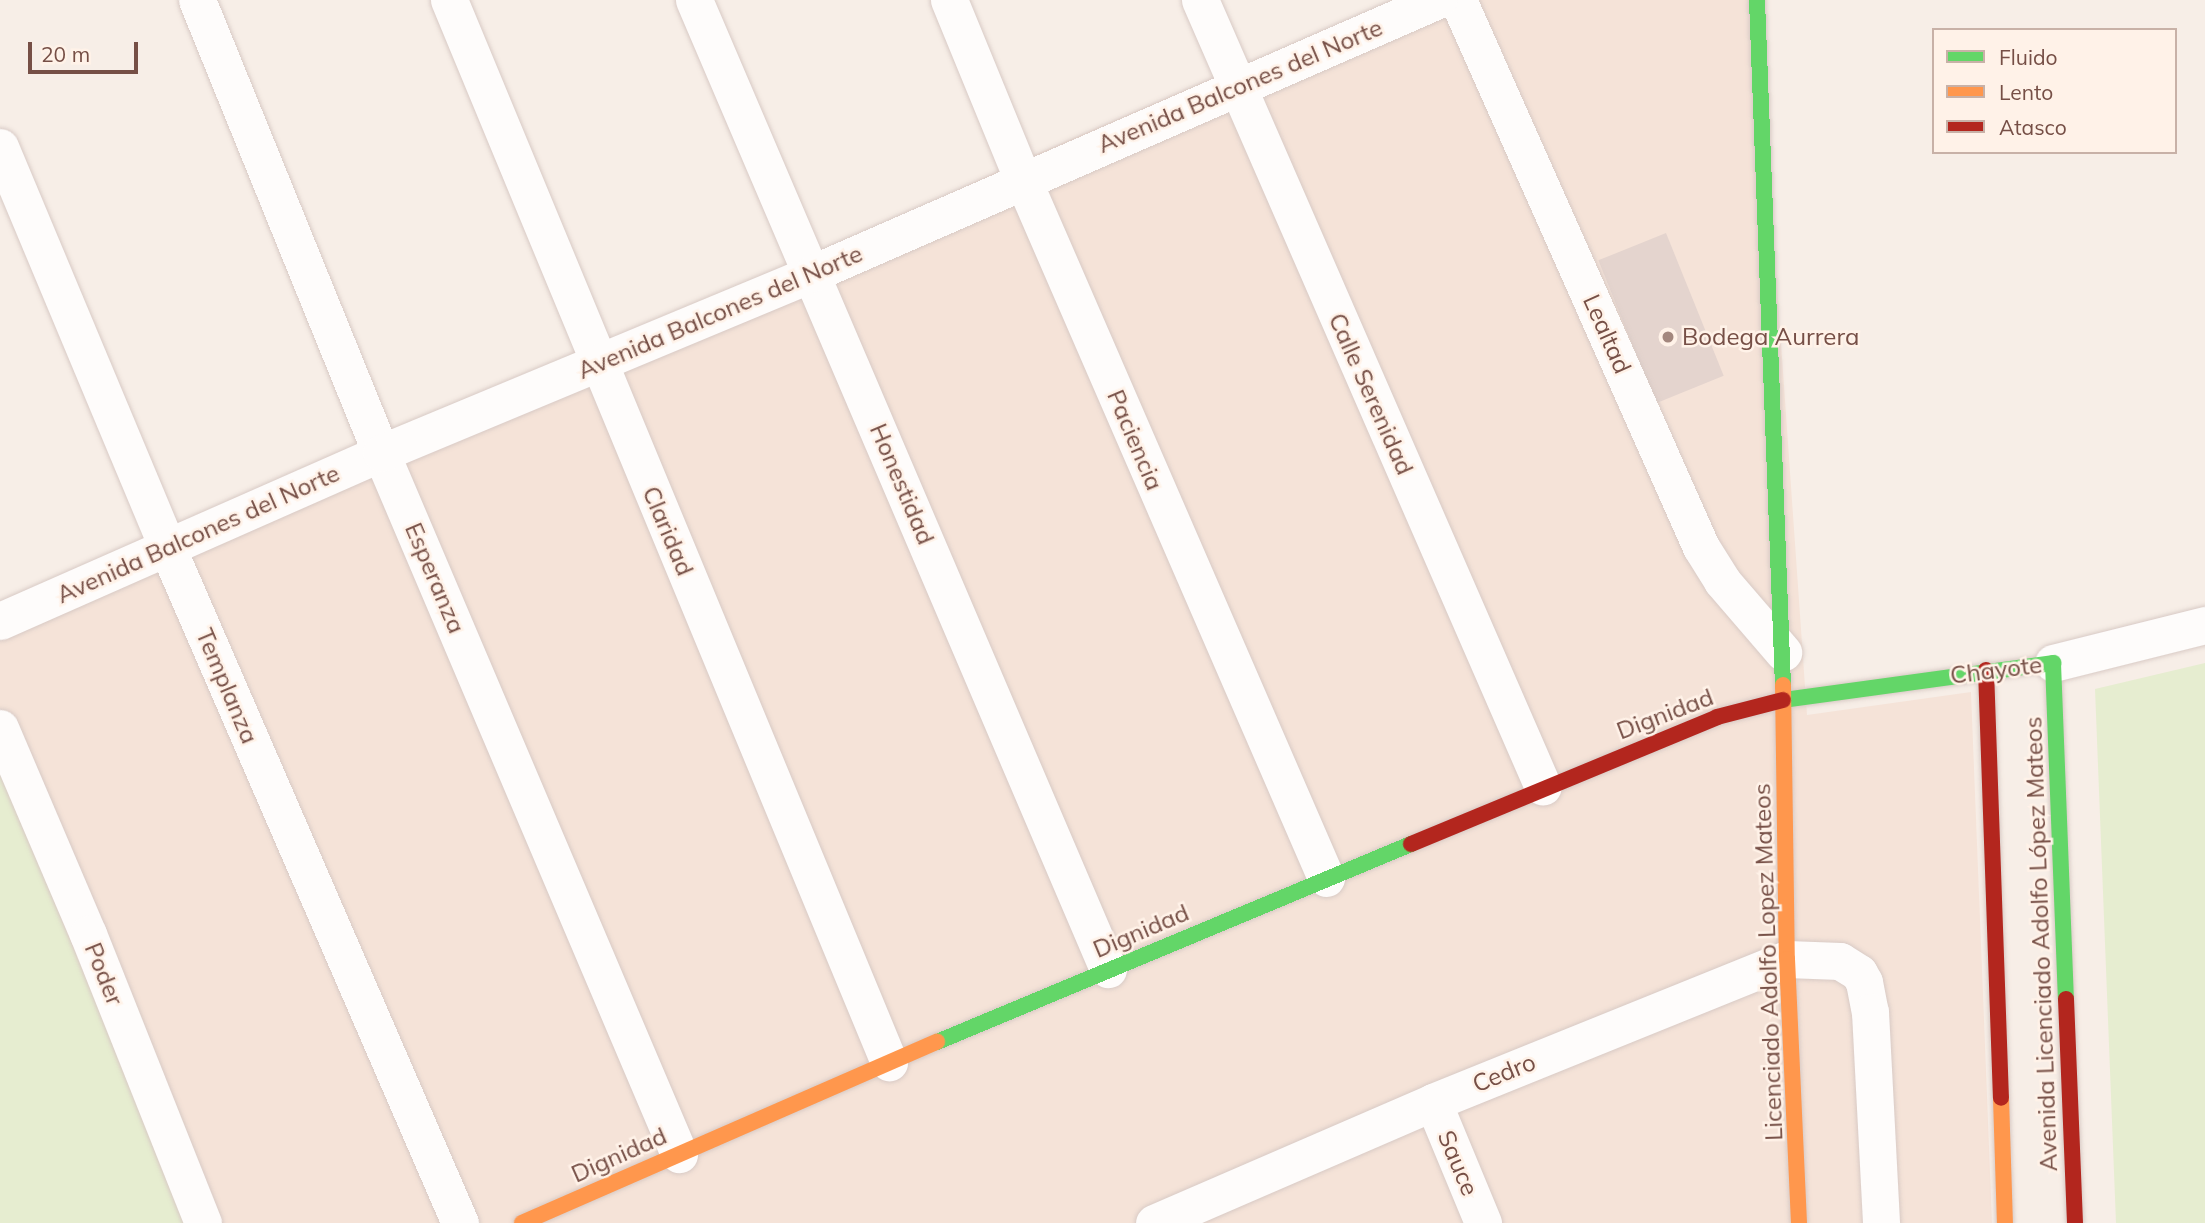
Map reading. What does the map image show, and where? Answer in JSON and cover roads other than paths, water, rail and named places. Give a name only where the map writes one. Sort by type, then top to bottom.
[{"type":"street","name":"Esperanza","points":[[197,0],[382,453],[679,1154]]},
{"type":"street","name":"Claridad","points":[[449,0],[889,1062]]},
{"type":"street","name":"Honestidad","points":[[694,0],[1108,970]]},
{"type":"street","name":"Paciencia","points":[[949,0],[1023,180],[1326,878]]},
{"type":"street","name":"Calle Serenidad","points":[[1200,0],[1543,787]]},
{"type":"street","name":"Avenida Balcones del Norte","points":[[0,621],[382,453],[813,274],[1438,0]]},
{"type":"street","name":"Lealtad","points":[[1458,0],[1701,547],[1722,581],[1783,652]]},
{"type":"street","points":[[1757,0],[1784,701]]},
{"type":"street","name":"Templanza","points":[[0,147],[167,547],[460,1223]]},
{"type":"street","name":"Chayote","points":[[1784,701],[1986,670],[2053,663],[2205,625]]},
{"type":"street","name":"Avenida Licenciado Adolfo López Mateos","points":[[2053,663],[2075,1223]]},
{"type":"street","name":"Avenida Licenciado Adolfo López Mateos","points":[[1986,670],[2005,1223]]},
{"type":"street","name":"Dignidad","points":[[522,1223],[889,1062],[1543,787],[1717,717],[1784,701]]},
{"type":"street","name":"Licenciado Adolfo Lopez Mateos","points":[[1784,701],[1787,959],[1798,1223]]},
{"type":"street","name":"Poder","points":[[0,728],[88,934],[203,1223]]},
{"type":"street","name":"Cedro","points":[[1154,1223],[1219,1210],[1433,1102],[1787,959],[1840,961],[1859,973],[1866,989],[1870,1012],[1881,1223]]},
{"type":"street","name":"Sauce","points":[[1433,1102],[1483,1223]]},
{"type":"place","name":"Bodega Aurrera","points":[[1668,337]]}]
